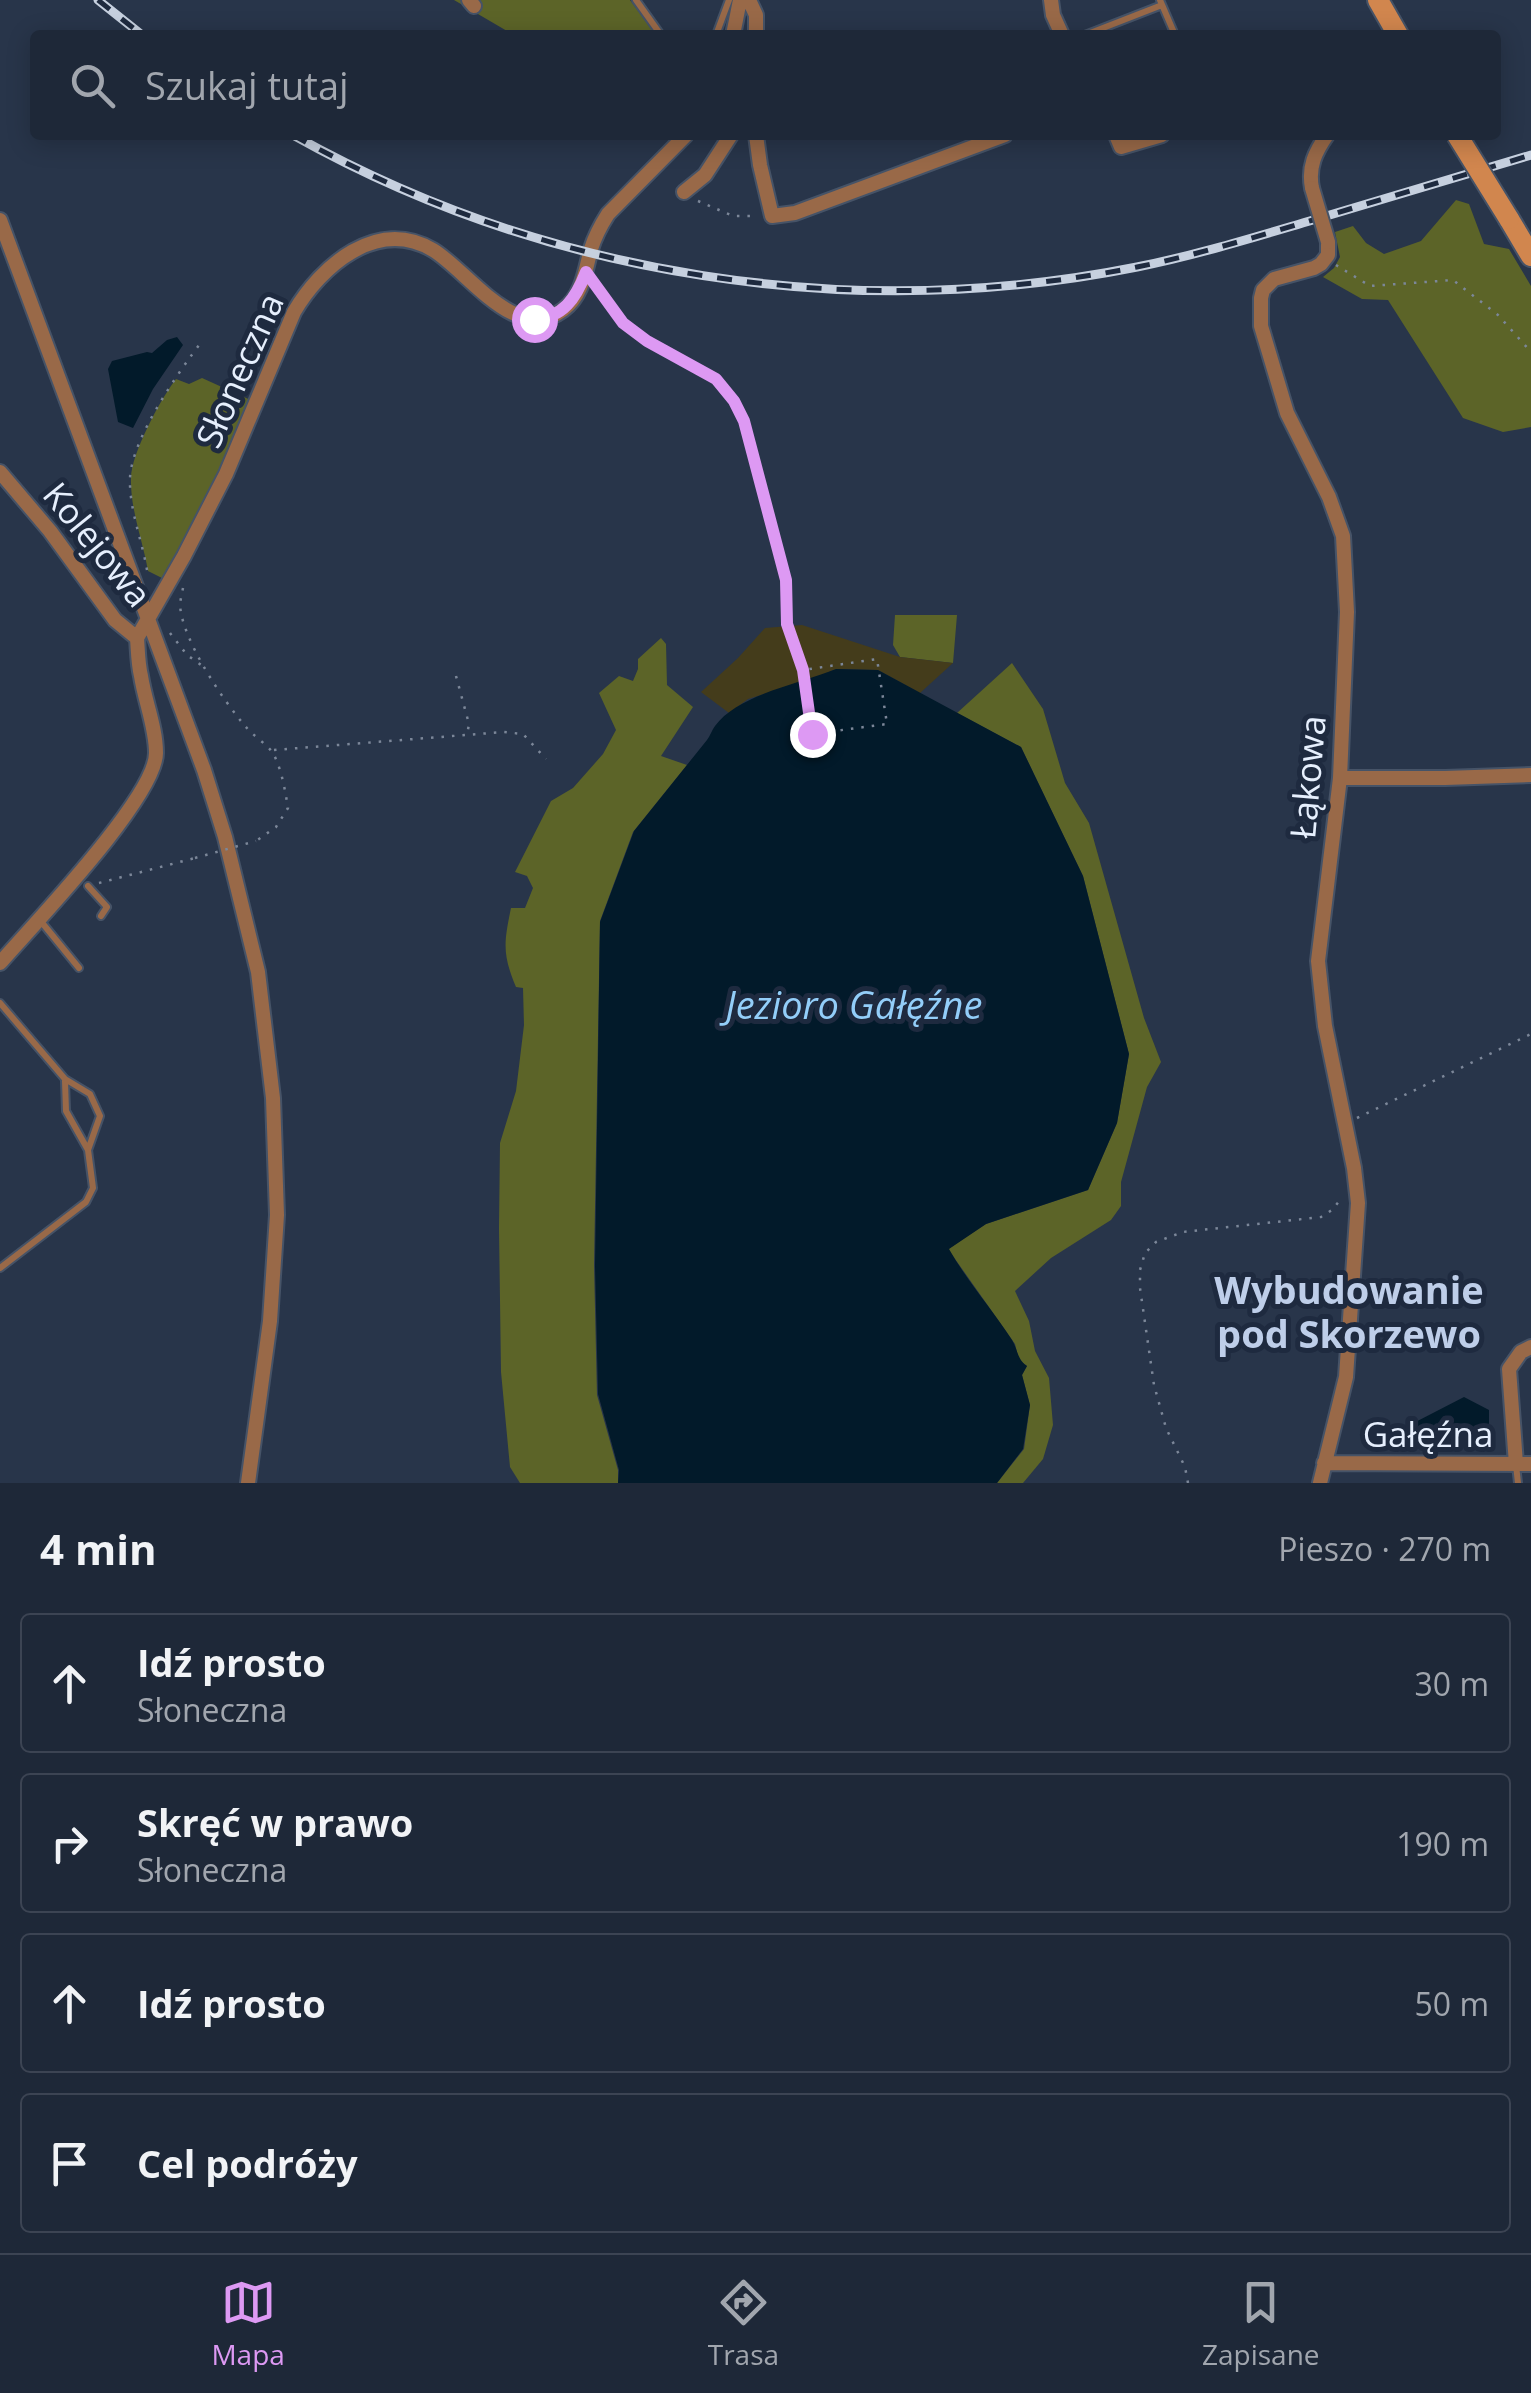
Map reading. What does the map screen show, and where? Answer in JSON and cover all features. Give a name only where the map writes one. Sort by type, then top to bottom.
[{"type":"main road","points":[[1378,0],[1395,30]]},
{"type":"main road","points":[[1460,140],[1531,256]]},
{"type":"street","points":[[734,30],[740,0]]},
{"type":"street","points":[[749,0],[756,15],[756,30]]},
{"type":"street","points":[[1051,0],[1052,16],[1059,30]]},
{"type":"street","name":"Słoneczna","points":[[148,620],[226,474],[294,312],[308,288],[332,264],[371,243],[414,242],[434,250],[499,306],[534,319],[546,318],[561,312],[574,300],[598,230],[608,214],[681,140]]},
{"type":"street","points":[[684,192],[705,175],[728,140]]},
{"type":"street","points":[[757,140],[772,216],[796,213],[992,140]]},
{"type":"street","points":[[1118,140],[1121,147],[1145,140]]},
{"type":"street","points":[[1324,140],[1312,162],[1310,176],[1330,251],[1326,260]]},
{"type":"street","points":[[0,220],[204,770],[258,972],[273,1098],[277,1215],[270,1321],[248,1483]]},
{"type":"street","name":"Łąkowa","points":[[1320,1483],[1346,1377],[1358,1203],[1325,1026],[1318,961],[1340,778],[1347,612],[1344,536],[1287,414],[1260,317],[1261,298],[1268,284],[1326,260]]},
{"type":"street","name":"Kolejowa","points":[[0,472],[50,531],[115,620],[137,638],[148,620]]},
{"type":"street","points":[[0,962],[72,882],[146,785],[156,756],[137,638]]},
{"type":"street","points":[[1340,778],[1531,775]]},
{"type":"street","points":[[1523,1464],[1509,1369],[1531,1347]]},
{"type":"street","name":"Gałęźna","points":[[1324,1462],[1523,1464]]},
{"type":"lane","points":[[636,0],[657,30]]},
{"type":"lane","points":[[718,30],[729,0]]},
{"type":"lane","points":[[1097,30],[1161,2],[1173,30]]},
{"type":"lane","points":[[88,886],[107,907],[101,916]]},
{"type":"lane","points":[[39,919],[78,968]]},
{"type":"lane","points":[[0,1003],[64,1080],[90,1094],[100,1116],[88,1150]]},
{"type":"lane","points":[[0,1268],[86,1202],[93,1188],[88,1150],[66,1111],[64,1080]]},
{"type":"lane","points":[[1518,1483],[1523,1464]]},
{"type":"path","points":[[684,192],[733,216],[772,216]]},
{"type":"path","points":[[1326,260],[1370,286],[1453,280],[1498,315],[1531,352]]},
{"type":"path","points":[[586,272],[623,323],[647,341],[716,379],[744,421],[786,580],[787,624],[803,670],[812,734],[887,724],[878,658],[803,670]]},
{"type":"path","points":[[147,571],[133,512],[130,476],[139,446],[166,390],[202,341]]},
{"type":"path","points":[[88,886],[256,841],[276,826],[288,808],[284,782],[272,750],[258,741],[240,720],[185,630],[180,605],[185,576]]},
{"type":"path","points":[[148,620],[161,621],[187,655],[204,666]]},
{"type":"path","points":[[456,676],[469,724],[467,736]]},
{"type":"path","points":[[272,750],[504,732],[523,734],[546,759]]},
{"type":"path","points":[[1345,1124],[1531,1034]]},
{"type":"path","points":[[1188,1483],[1154,1385],[1140,1288],[1145,1253],[1156,1242],[1183,1232],[1321,1217],[1341,1200]]},
{"type":"green space","points":[[454,0],[630,0],[652,30],[505,30]]},
{"type":"green space","points":[[1456,200],[1469,204],[1484,244],[1509,249],[1531,286],[1531,427],[1503,432],[1463,418],[1388,300],[1362,299],[1323,277],[1340,257],[1335,232],[1353,226],[1366,243],[1384,254],[1421,241]]},
{"type":"green space","points":[[202,378],[255,402],[168,581],[148,571],[133,501],[132,468],[148,427],[176,379],[189,384]]},
{"type":"green space","points":[[895,615],[957,615],[953,663],[900,657],[893,645]]},
{"type":"green space","points":[[661,638],[666,644],[667,685],[693,707],[661,756],[687,765],[633,832],[600,921],[594,1265],[597,1395],[618,1470],[618,1483],[520,1483],[510,1467],[501,1372],[499,1228],[500,1143],[516,1091],[524,1025],[523,988],[516,987],[511,976],[506,939],[511,908],[525,908],[533,888],[527,876],[515,872],[551,801],[573,788],[603,754],[616,730],[599,693],[619,676],[633,681],[638,659]]},
{"type":"green space","points":[[1012,663],[1043,709],[1065,783],[1089,823],[1144,1018],[1161,1062],[1147,1087],[1121,1182],[1121,1206],[1111,1220],[1051,1258],[1015,1291],[1029,1321],[1035,1351],[1049,1378],[1053,1425],[1043,1459],[1023,1483],[997,1483],[1024,1449],[1030,1405],[1022,1375],[1027,1366],[1019,1360],[1015,1344],[948,1249],[986,1224],[1088,1190],[1117,1123],[1129,1054],[1083,876],[1021,747],[957,713]]},
{"type":"sand","points":[[802,625],[900,657],[953,663],[920,693],[878,670],[836,669],[748,699],[729,713],[701,692],[765,628]]},
{"type":"water","points":[[177,337],[183,345],[133,428],[118,422],[108,369],[112,361],[152,353]]},
{"type":"water","name":"Jezioro Gałęźne","points":[[836,669],[878,670],[1021,747],[1083,876],[1129,1054],[1117,1123],[1088,1190],[986,1224],[949,1249],[1027,1366],[1022,1375],[1030,1405],[1023,1449],[997,1483],[618,1483],[619,1470],[598,1394],[595,1266],[600,922],[634,831],[725,715],[754,698]]},
{"type":"water","points":[[1464,1397],[1489,1410],[1489,1442],[1400,1444],[1400,1430]]},
{"type":"railway","points":[[98,0],[136,30]]},
{"type":"railway","points":[[303,140],[390,184],[492,224],[596,254],[703,276],[811,288],[920,290],[1029,284],[1137,267],[1248,239],[1531,155]]},
{"type":"district","name":"Wybudowanie pod Skorzewo","points":[[1349,1311]]},
{"type":"route","points":[[534,319],[561,312],[574,300],[586,272],[623,323],[647,341],[716,379],[734,401],[744,421],[786,580],[787,624],[803,670],[812,734]]}]
